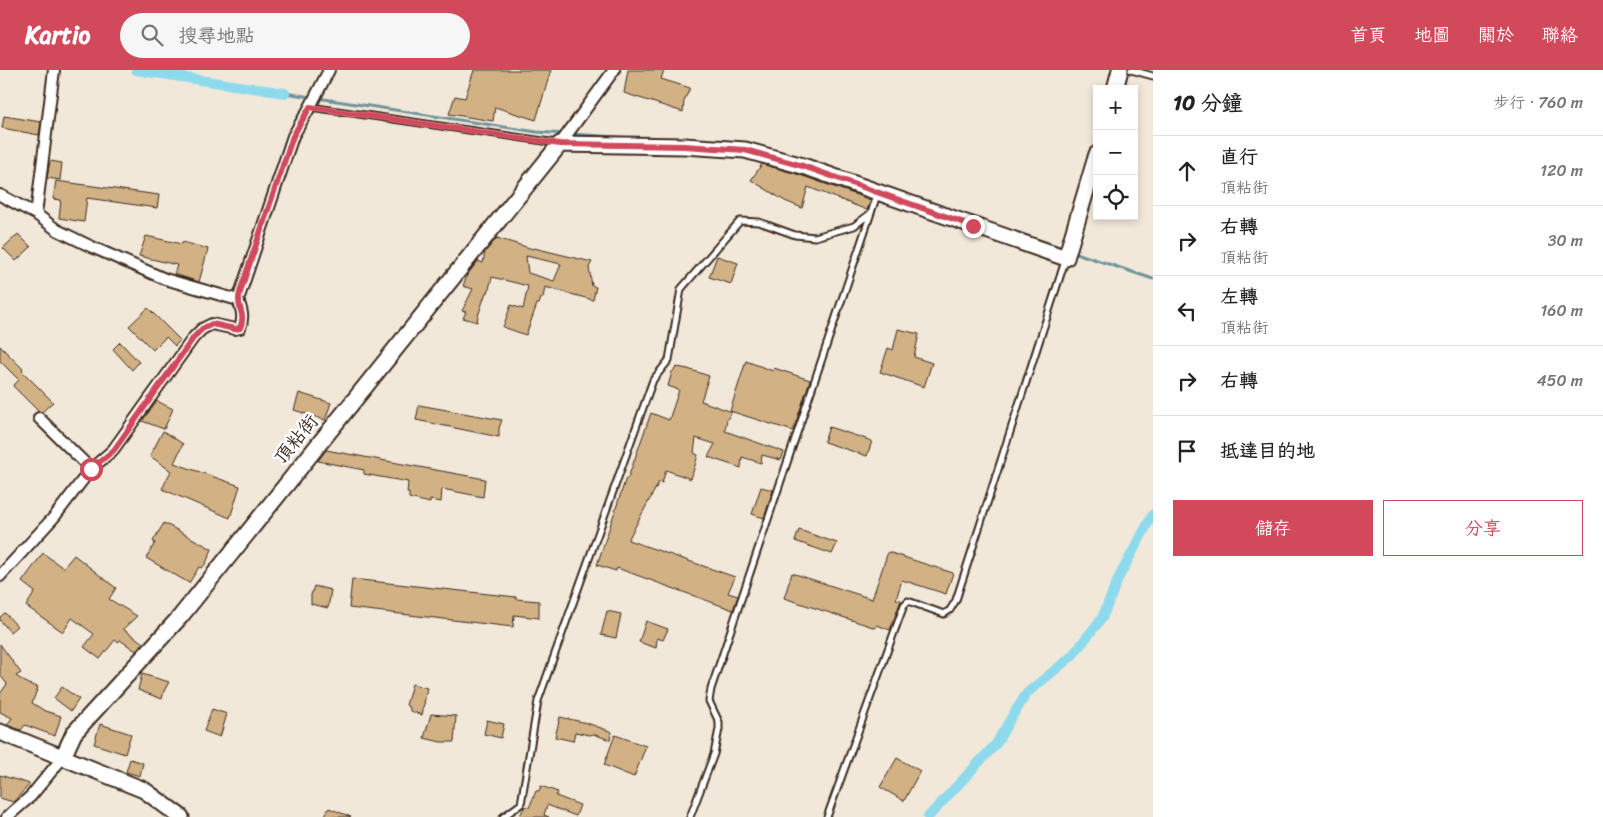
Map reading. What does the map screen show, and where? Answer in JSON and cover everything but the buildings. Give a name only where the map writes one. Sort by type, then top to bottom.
[{"type":"street","points":[[36,214],[54,70]]},
{"type":"street","points":[[0,576],[55,516],[91,469],[114,450],[194,337],[202,329],[212,324],[235,329],[240,328],[242,316],[238,300],[293,136],[329,70]]},
{"type":"street","points":[[560,144],[614,70]]},
{"type":"street","points":[[1116,85],[1120,70]]},
{"type":"street","points":[[560,144],[684,146],[745,150],[803,166],[1067,253],[1093,167]]},
{"type":"street","name":"頂粘街","points":[[7,817],[30,796],[63,758],[74,733],[180,617],[560,144]]},
{"type":"street","points":[[0,195],[36,214],[57,230],[92,247],[156,275],[238,300]]},
{"type":"street","points":[[39,418],[91,469]]},
{"type":"street","points":[[0,732],[144,790],[180,817]]},
{"type":"lane","points":[[1131,70],[1153,76]]},
{"type":"lane","points":[[310,107],[560,144]]},
{"type":"lane","points":[[690,817],[714,754],[720,729],[719,722],[709,701],[711,689],[878,192]]},
{"type":"lane","points":[[503,817],[521,804],[538,701],[653,380],[669,360],[682,289],[740,221],[759,222],[795,235],[815,237],[854,226],[871,214]]},
{"type":"lane","points":[[827,817],[904,605],[908,601],[944,614],[950,610],[956,600],[1067,253]]},
{"type":"waterway","points":[[136,70],[285,93]]},
{"type":"waterway","points":[[285,93],[537,132],[565,134]]},
{"type":"waterway","points":[[571,134],[632,138]]},
{"type":"waterway","points":[[1000,227],[1065,249]]},
{"type":"waterway","points":[[1073,252],[1153,279]]},
{"type":"waterway","points":[[928,817],[996,744],[1027,693],[1072,656],[1102,618],[1119,577],[1153,514]]},
{"type":"route","points":[[91,469],[114,450],[194,337],[202,329],[212,324],[235,329],[240,328],[242,310],[238,300],[242,286],[293,136],[310,107],[560,144],[684,146],[745,150],[803,166],[973,226]]}]
